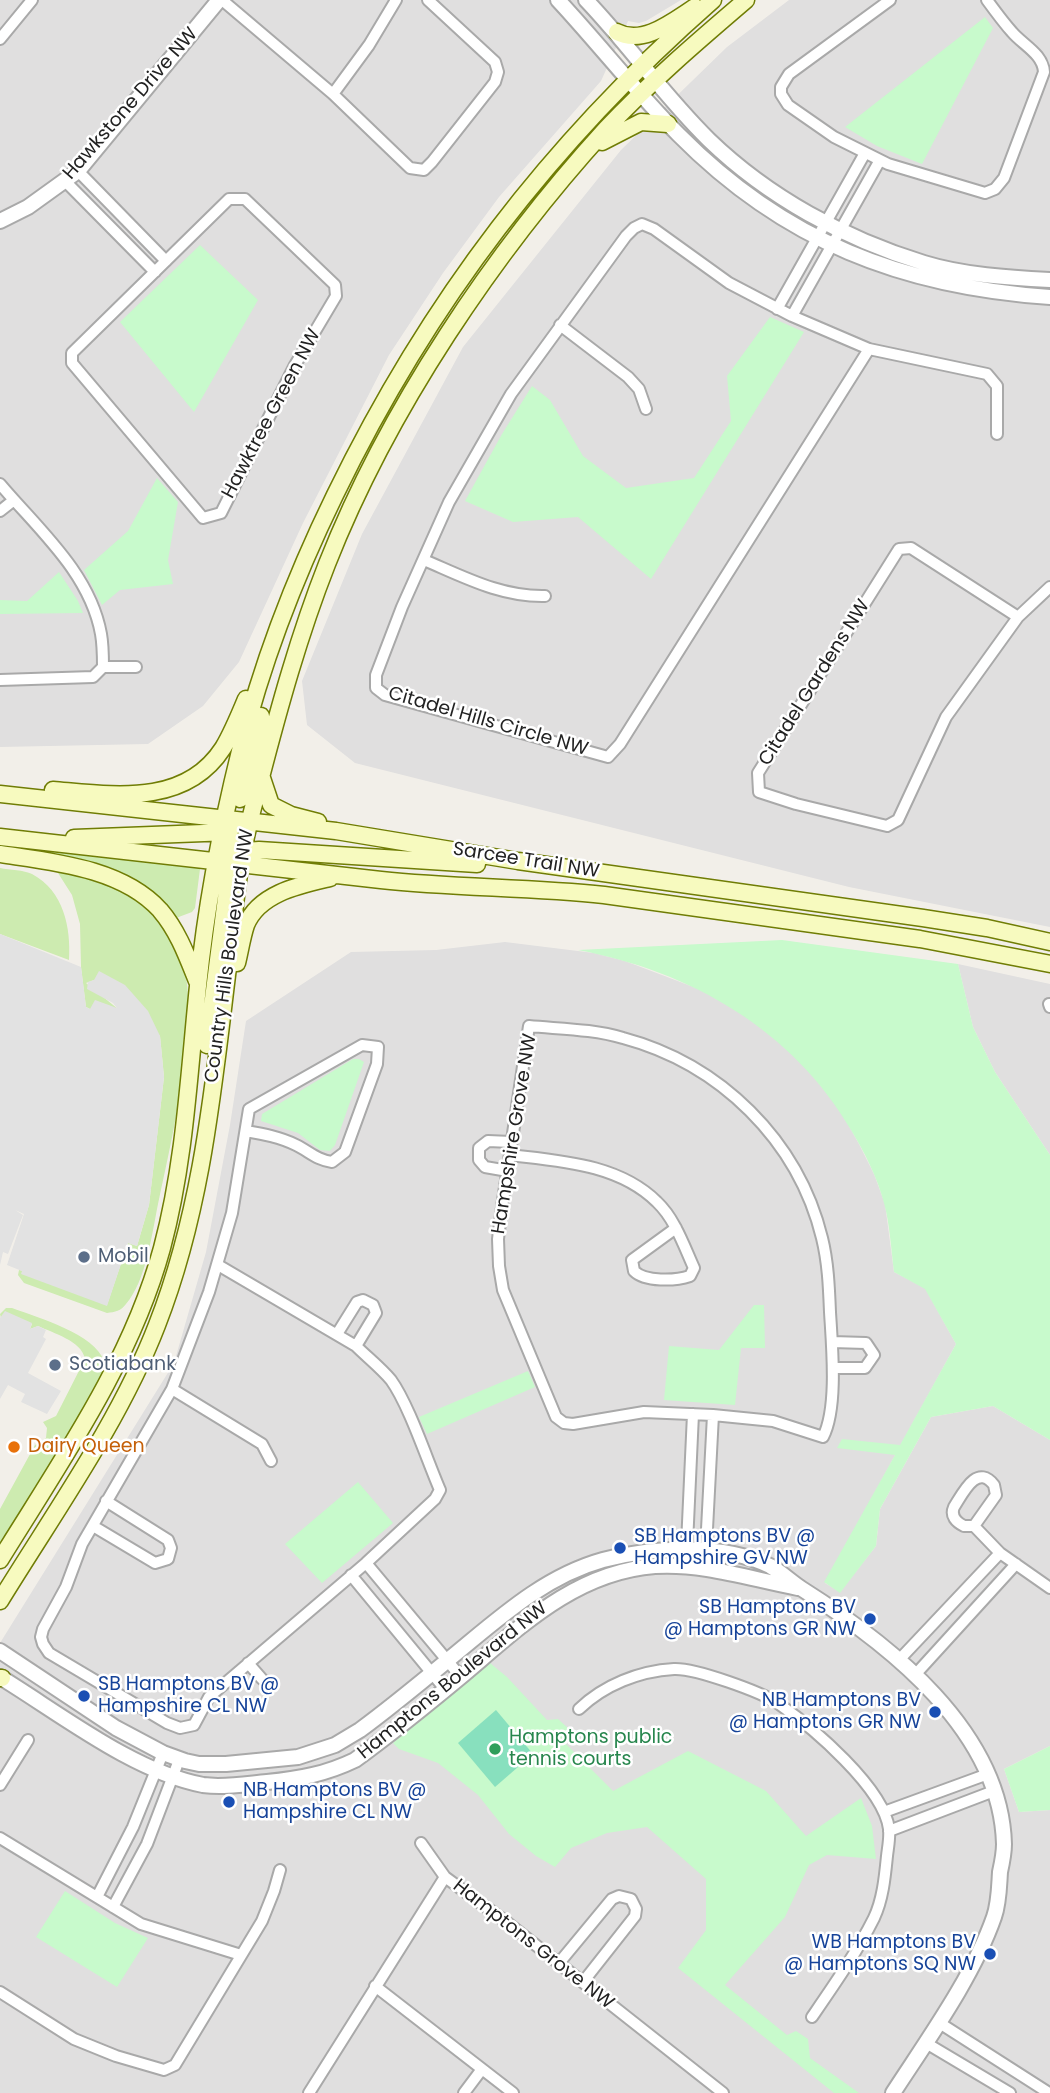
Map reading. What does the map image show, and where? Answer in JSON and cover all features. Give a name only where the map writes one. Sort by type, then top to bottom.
[{"type":"main road","points":[[617,32],[626,37],[645,35],[705,0]]},
{"type":"main road","name":"Country Hills Boulevard NW","points":[[0,1601],[110,1422],[156,1329],[185,1245],[200,1171],[221,1023],[233,857],[232,827],[241,746],[297,577],[372,421],[430,322],[472,262],[568,142],[628,78],[713,0]]},
{"type":"main road","name":"Country Hills Boulevard NW","points":[[0,1560],[111,1377],[148,1292],[161,1251],[178,1174],[198,984],[233,857],[232,827],[261,776],[308,616],[329,559],[357,496],[392,428],[438,350],[524,228],[586,153],[641,94],[746,0]]},
{"type":"main road","points":[[586,153],[631,125],[646,121],[668,124]]},
{"type":"main road","points":[[37,841],[232,827],[258,726],[291,620],[297,577]]},
{"type":"main road","points":[[0,785],[133,795],[173,788],[201,773],[222,749],[265,667]]},
{"type":"main road","points":[[261,776],[271,805],[335,831]]},
{"type":"main road","name":"Sarcee Trail NW","points":[[0,794],[232,827],[335,831],[518,861],[949,922],[1050,942]]},
{"type":"main road","name":"Sarcee Trail NW","points":[[0,837],[233,857],[345,875],[452,886],[557,890],[604,895],[920,939],[1050,964]]},
{"type":"main road","points":[[200,1171],[197,1134],[215,967],[233,857],[273,850],[483,864],[518,861]]},
{"type":"main road","points":[[0,854],[71,866],[115,881],[144,897],[158,909],[178,936],[198,984]]},
{"type":"main road","points":[[221,1023],[246,925],[252,915],[263,903],[288,889],[345,875]]},
{"type":"main road","points":[[0,1552],[19,1529]]},
{"type":"street","points":[[0,39],[32,0]]},
{"type":"street","points":[[221,0],[333,94],[410,169],[424,170],[495,82],[498,72],[495,62],[428,0]]},
{"type":"street","name":"Hawkstone Drive NW","points":[[0,221],[29,207],[78,171],[221,0]]},
{"type":"street","points":[[333,94],[369,45],[396,0]]},
{"type":"street","points":[[558,0],[668,124],[733,184],[764,207],[817,239],[871,261],[962,288],[1050,297]]},
{"type":"street","points":[[586,0],[617,32],[692,123],[743,169],[785,199],[841,230],[925,263],[959,271],[1050,280]]},
{"type":"street","points":[[890,0],[789,74],[781,87],[781,94],[788,105],[834,137],[865,153],[918,175],[985,193],[995,189],[1004,178],[1042,81],[1044,64],[1013,33],[987,0]]},
{"type":"street","points":[[777,309],[865,153]]},
{"type":"street","points":[[792,316],[880,160]]},
{"type":"street","points":[[78,171],[166,261]]},
{"type":"street","points":[[66,181],[155,272]]},
{"type":"street","name":"Hawktree Green NW","points":[[229,199],[245,199],[335,285],[336,296],[289,376],[221,513],[203,518],[72,363],[72,353],[155,272],[229,199]]},
{"type":"street","name":"Citadel Hills Circle NW","points":[[642,224],[654,229],[729,283],[777,309],[869,349],[627,733],[607,757],[407,703],[385,695],[376,688],[376,675],[402,607],[449,502],[480,445],[511,394],[634,228],[642,224]]},
{"type":"street","points":[[560,325],[628,377],[639,389],[646,409]]},
{"type":"street","points":[[869,349],[987,374],[997,386],[997,434]]},
{"type":"street","points":[[0,484],[65,559],[86,590],[102,636],[103,667]]},
{"type":"street","points":[[0,511],[14,500]]},
{"type":"street","name":"Citadel Gardens NW","points":[[1018,617],[911,548],[899,549],[758,773],[758,792],[887,826],[898,820],[946,717],[1018,617],[1050,587]]},
{"type":"street","points":[[424,560],[485,586],[522,596],[545,596]]},
{"type":"street","points":[[0,680],[93,677],[103,667],[136,667]]},
{"type":"street","name":"Hampshire Grove NW","points":[[529,1026],[620,1037],[656,1048],[694,1065],[735,1096],[769,1132],[793,1165],[811,1203],[822,1238],[827,1269],[833,1368],[829,1426],[823,1437],[774,1420],[713,1415],[644,1412],[573,1424],[556,1418],[503,1290],[498,1239],[511,1142],[529,1026]]},
{"type":"street","points":[[218,1265],[356,1346],[391,1381],[406,1409],[440,1490],[435,1499],[366,1563],[209,1697],[194,1725],[180,1728],[167,1723],[49,1653],[41,1637],[43,1629],[66,1587],[82,1544],[172,1389],[218,1265],[232,1213],[249,1109],[362,1045],[378,1047],[377,1064],[345,1152],[332,1162],[319,1161],[299,1146],[278,1137],[246,1131]]},
{"type":"street","points":[[508,1171],[485,1167],[479,1160],[479,1148],[488,1141],[511,1142]]},
{"type":"street","points":[[510,1155],[580,1164],[601,1170],[635,1186],[658,1202],[676,1228],[694,1268],[690,1276],[681,1279],[640,1277],[634,1271],[632,1260],[676,1228]]},
{"type":"street","points":[[337,1334],[357,1301],[363,1300],[373,1305],[376,1313],[356,1346]]},
{"type":"street","points":[[832,1342],[866,1343],[874,1355],[865,1368],[833,1368]]},
{"type":"street","points":[[172,1389],[262,1444],[271,1461]]},
{"type":"street","points":[[686,1566],[692,1414]]},
{"type":"street","points":[[705,1567],[713,1415]]},
{"type":"street","points":[[974,1526],[996,1495],[992,1482],[981,1476],[972,1480],[952,1511],[953,1517],[960,1524],[974,1526],[1000,1553],[1050,1588]]},
{"type":"street","points":[[93,1526],[155,1563],[168,1559],[168,1540],[106,1501]]},
{"type":"street","name":"Hamptons Boulevard NW","points":[[0,1651],[116,1727],[179,1760],[199,1764],[263,1762],[298,1757],[335,1745],[380,1716],[531,1593],[573,1570],[605,1560],[686,1550],[706,1550],[739,1556],[770,1566],[830,1605],[898,1661],[950,1712],[969,1736],[994,1791],[1004,1845],[995,1915],[972,1967],[894,2093]]},
{"type":"street","points":[[898,1661],[1000,1553]]},
{"type":"street","points":[[366,1563],[461,1677]]},
{"type":"street","points":[[914,1676],[1016,1564]]},
{"type":"street","name":"Hamptons Boulevard NW","points":[[1,1678],[92,1735],[157,1770],[174,1776],[204,1785],[230,1786],[302,1779],[335,1770],[355,1760],[461,1677],[519,1626],[558,1598],[586,1584],[610,1575],[654,1566],[686,1566],[705,1567],[802,1588]]},
{"type":"street","points":[[351,1575],[445,1689]]},
{"type":"street","points":[[248,1663],[262,1679]]},
{"type":"street","points":[[579,1709],[592,1697],[623,1679],[676,1668],[723,1680],[777,1702],[820,1737],[856,1772],[884,1812],[889,1831],[885,1879],[875,1916],[812,2017]]},
{"type":"street","points":[[0,1785],[28,1740]]},
{"type":"street","points":[[97,1897],[133,1828],[163,1753]]},
{"type":"street","points":[[113,1907],[147,1844],[179,1760]]},
{"type":"street","points":[[884,1812],[988,1774]]},
{"type":"street","points":[[889,1831],[994,1791]]},
{"type":"street","points":[[0,1838],[141,1924],[241,1955]]},
{"type":"street","points":[[421,1843],[445,1877]]},
{"type":"street","points":[[0,1992],[74,2039],[116,2056],[164,2070],[175,2065],[262,1921],[279,1870]]},
{"type":"street","name":"Hamptons Grove NW","points":[[310,2093],[445,1877],[723,2093]]},
{"type":"street","points":[[559,1963],[612,1899],[619,1896],[631,1899],[636,1909],[635,1916],[583,1982]]},
{"type":"street","points":[[375,1986],[513,2093]]},
{"type":"street","points":[[938,2022],[1049,2093]]},
{"type":"street","points":[[926,2043],[1010,2093]]},
{"type":"street","points":[[464,2093],[482,2069]]},
{"type":"shaded area","points":[[0,0],[681,0],[646,21],[628,21],[601,81],[499,197],[443,273],[389,355],[303,523],[239,662],[203,706],[148,744],[0,747]]},
{"type":"shaded area","points":[[789,0],[1050,0],[1050,927],[849,887],[355,763],[307,725],[302,681],[362,534],[463,347],[621,150],[727,47]]},
{"type":"shaded area","points":[[0,934],[81,967],[86,1007],[90,1009],[95,1000],[117,1008],[87,989],[88,982],[94,980],[99,971],[125,985],[148,1011],[160,1036],[164,1077],[149,1205],[137,1246],[128,1243],[107,1306],[21,1274],[22,1271],[7,1265],[24,1214],[15,1210],[23,1215],[8,1254],[3,1252],[0,1265]]},
{"type":"shaded area","points":[[505,942],[594,953],[625,961],[712,994],[748,1017],[806,1068],[838,1106],[874,1174],[885,1204],[894,1272],[925,1288],[956,1344],[825,1583],[840,1592],[876,1546],[880,1509],[931,1417],[993,1406],[1050,1440],[1050,1746],[1004,1769],[1019,1812],[1050,1810],[1050,2093],[0,2093],[0,1643],[174,1363],[206,1252],[246,1021],[351,952],[436,950]]},
{"type":"shaded area","points":[[958,964],[1050,984],[1050,1155],[995,1072],[973,1027]]},
{"type":"shaded area","points":[[5,1311],[32,1323],[30,1329],[38,1326],[46,1330],[43,1337],[46,1339],[28,1373],[61,1391],[47,1414],[21,1402],[25,1394],[8,1385],[0,1399],[0,1318]]},
{"type":"green space","points":[[985,17],[993,28],[922,164],[877,146],[845,127]]},
{"type":"green space","points":[[200,245],[258,300],[194,412],[120,322]]},
{"type":"green space","points":[[770,317],[804,332],[651,579],[578,517],[513,522],[465,501],[532,386],[550,400],[583,456],[626,488],[694,478],[731,421],[727,376]]},
{"type":"green space","points":[[157,478],[178,502],[168,560],[173,584],[120,590],[102,605],[84,570],[128,531]]},
{"type":"green space","points":[[59,572],[83,613],[0,614],[0,600],[27,601]]},
{"type":"green space","points":[[0,844],[198,865],[200,869],[195,908],[192,912],[176,918],[152,893],[0,850]]},
{"type":"green space","points":[[0,868],[32,874],[52,890],[67,923],[69,960],[0,934]]},
{"type":"green space","points":[[60,869],[120,890],[159,916],[178,946],[187,986],[187,1030],[182,1081],[147,1257],[139,1283],[126,1304],[118,1311],[107,1313],[24,1283],[18,1275],[19,1270],[23,1271],[107,1305],[128,1243],[137,1246],[149,1205],[164,1077],[160,1036],[94,980],[86,983],[118,1009],[86,1007],[81,967],[80,924],[72,895],[58,873]]},
{"type":"green space","points":[[782,940],[958,964],[973,1027],[995,1072],[1050,1155],[1050,1440],[993,1406],[931,1417],[880,1509],[876,1546],[840,1593],[824,1582],[895,1455],[837,1448],[842,1439],[900,1445],[956,1344],[925,1289],[894,1272],[886,1211],[870,1165],[827,1094],[800,1063],[769,1035],[735,1010],[698,990],[660,973],[578,950]]},
{"type":"green space","points":[[353,1059],[364,1062],[335,1145],[330,1151],[320,1150],[298,1133],[261,1121],[262,1114]]},
{"type":"green space","points":[[754,1305],[764,1305],[765,1348],[741,1348],[735,1405],[664,1400],[669,1346],[719,1350]]},
{"type":"green space","points":[[6,1308],[36,1317],[78,1335],[99,1351],[105,1365],[96,1392],[0,1543],[0,1509],[35,1445],[46,1438],[47,1428],[43,1422],[56,1416],[85,1359],[73,1342],[59,1335],[38,1326],[30,1329],[32,1324],[1,1318],[0,1314]]},
{"type":"green space","points":[[528,1371],[535,1387],[427,1434],[419,1417]]},
{"type":"green space","points":[[358,1482],[393,1523],[322,1583],[285,1544]]},
{"type":"green space","points":[[490,1663],[507,1677],[547,1720],[558,1719],[569,1729],[561,1739],[613,1791],[688,1751],[766,1791],[806,1836],[861,1798],[872,1826],[876,1859],[827,1855],[809,1865],[785,1917],[725,1985],[787,2035],[796,2031],[808,2039],[810,2058],[859,2093],[834,2093],[678,1968],[706,1930],[706,1879],[647,1827],[607,1833],[571,1848],[555,1867],[536,1856],[509,1834],[478,1795],[438,1763],[399,1749],[393,1743]]},
{"type":"green space","name":"Hamptons public tennis courts","points":[[496,1710],[533,1754],[495,1787],[458,1743]]},
{"type":"green space","points":[[1050,1746],[1050,1810],[1019,1812],[1004,1769]]},
{"type":"green space","points":[[65,1891],[115,1923],[148,1938],[117,1987],[36,1937]]},
{"type":"place","name":"Mobil","points":[[84,1257]]},
{"type":"place","name":"Scotiabank","points":[[55,1365]]},
{"type":"place","name":"Dairy Queen","points":[[14,1447]]},
{"type":"place","name":"SB Hamptons BV @ Hampshire GV NW","points":[[620,1548]]},
{"type":"place","name":"SB Hamptons BV @ Hamptons GR NW","points":[[870,1619]]},
{"type":"place","name":"SB Hamptons BV @ Hampshire CL NW","points":[[84,1696]]},
{"type":"place","name":"NB Hamptons BV @ Hamptons GR NW","points":[[935,1712]]},
{"type":"place","name":"Hamptons public tennis courts","points":[[495,1749]]},
{"type":"place","name":"NB Hamptons BV @ Hampshire CL NW","points":[[229,1802]]},
{"type":"place","name":"WB Hamptons BV @ Hamptons SQ NW","points":[[990,1954]]}]
